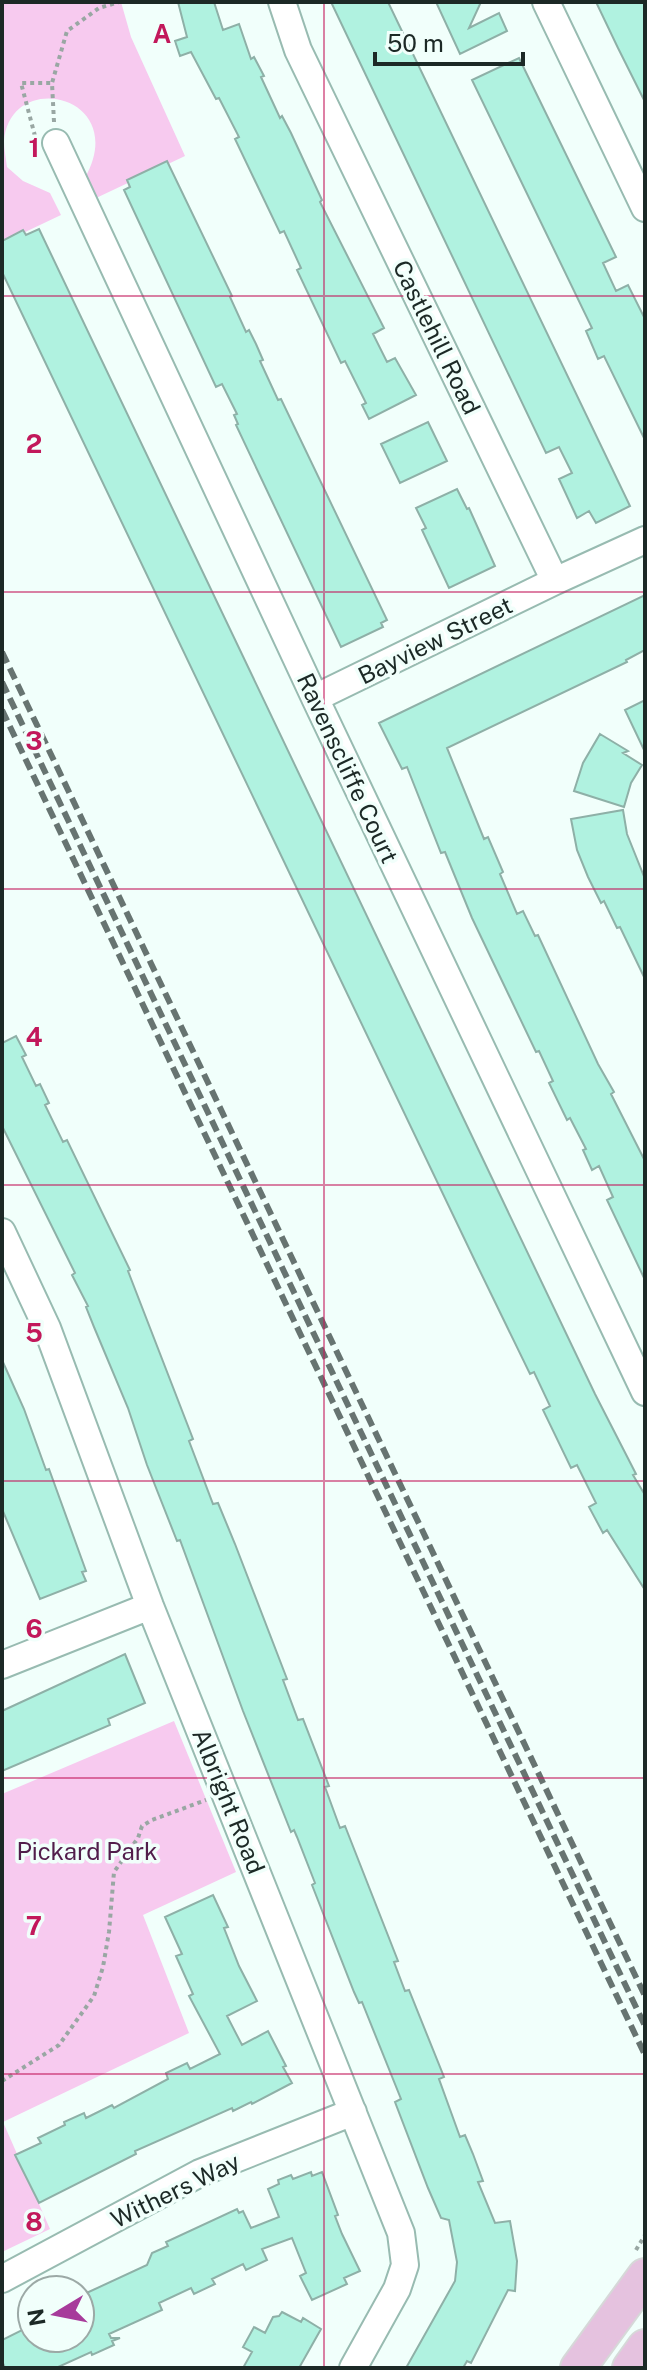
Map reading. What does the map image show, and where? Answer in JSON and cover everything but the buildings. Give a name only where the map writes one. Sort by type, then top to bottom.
[{"type":"main road","points":[[578,2368],[645,2276]]},
{"type":"main road","points":[[630,2368],[645,2347]]},
{"type":"street","name":"Castlehill Road","points":[[282,2],[298,50],[555,581]]},
{"type":"street","points":[[546,2],[645,208]]},
{"type":"street","name":"Ravenscliffe Court","points":[[56,143],[315,698],[645,1392]]},
{"type":"street","points":[[555,581],[645,540]]},
{"type":"street","name":"Bayview Street","points":[[315,698],[555,581]]},
{"type":"street","name":"Albright Road","points":[[2,1232],[47,1328],[150,1606],[401,2233],[405,2265],[397,2289],[353,2368]]},
{"type":"street","points":[[2,1665],[150,1606]]},
{"type":"street","name":"Withers Way","points":[[2,2279],[200,2173],[353,2112]]},
{"type":"path","points":[[56,143],[52,83],[67,31],[99,8],[119,2]]},
{"type":"path","points":[[21,83],[52,83]]},
{"type":"path","points":[[2,2081],[59,2045],[94,1996],[109,1932],[114,1872],[138,1838],[142,1826],[226,1792]]},
{"type":"green space","points":[[2,2],[121,2],[131,37],[185,156],[94,199],[85,178],[95,150],[93,127],[81,111],[64,101],[44,99],[26,104],[11,118],[4,141],[7,167],[23,181],[50,193],[61,215],[2,243]]},
{"type":"green space","name":"Pickard Park","points":[[174,1721],[236,1872],[143,1915],[189,2033],[3,2122],[50,2229],[2,2252],[2,1794]]},
{"type":"railway","points":[[2,652],[645,1996]]},
{"type":"railway","points":[[2,682],[645,2026]]},
{"type":"railway","points":[[2,710],[645,2055]]}]
